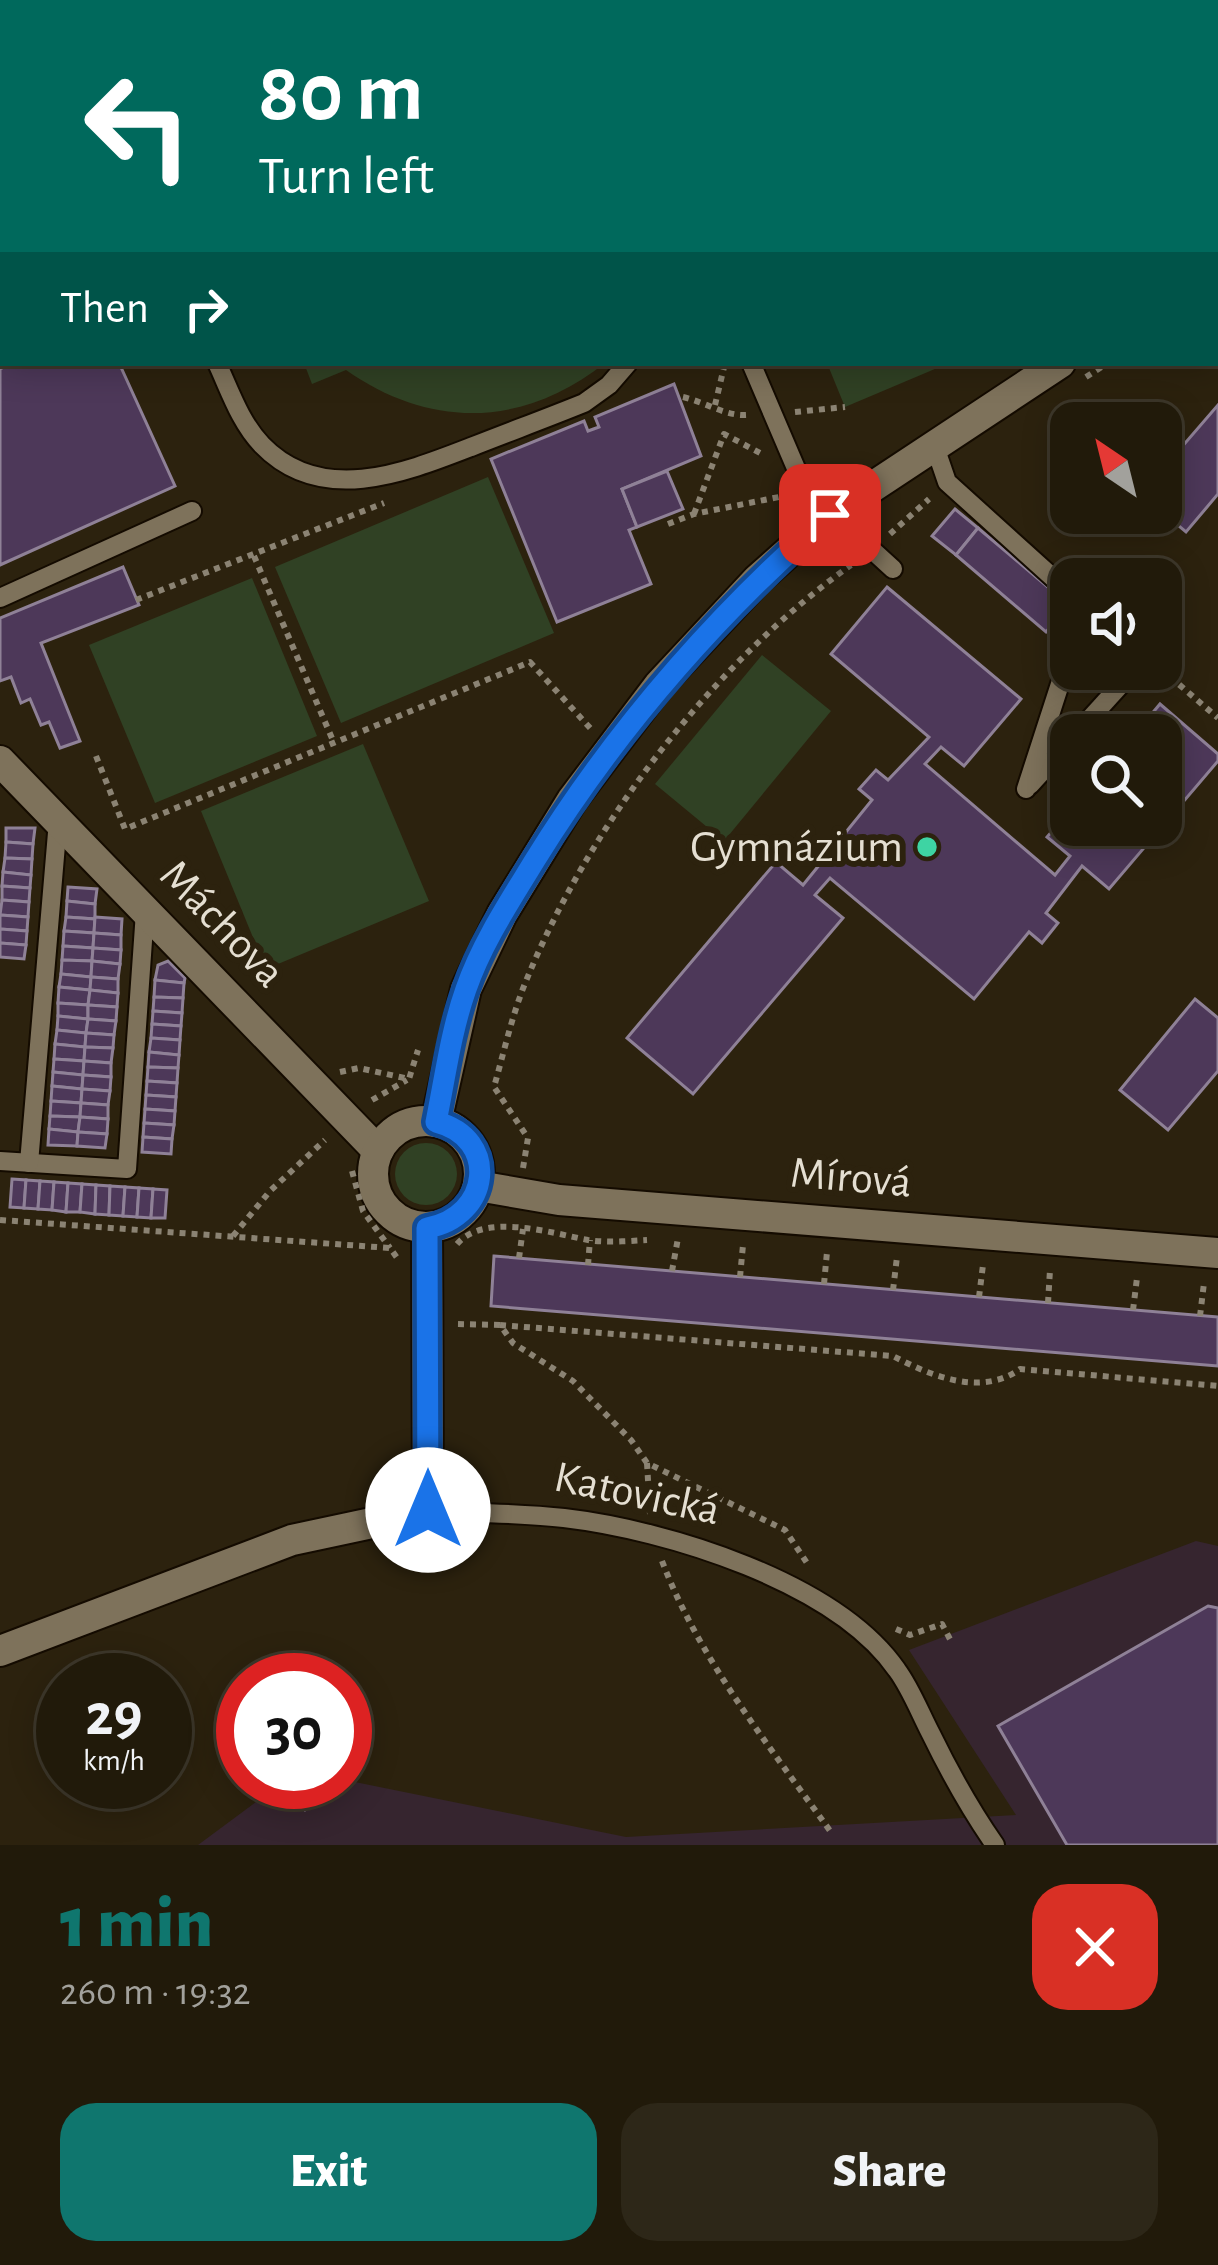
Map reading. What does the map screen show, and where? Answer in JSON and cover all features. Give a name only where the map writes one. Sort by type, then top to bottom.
[{"type":"street","points":[[436,1122],[466,988],[502,914],[572,800],[659,685],[757,580],[820,503],[934,444],[1055,366]]},
{"type":"street","name":"Máchova","points":[[0,761],[378,1151]]},
{"type":"street","points":[[418,1121],[436,1122],[452,1127],[469,1142],[478,1163],[478,1186],[458,1218],[427,1228],[401,1222],[382,1203],[374,1183],[378,1151],[402,1127],[418,1121]]},
{"type":"street","name":"Mírová","points":[[478,1186],[519,1194],[1218,1252]]},
{"type":"street","points":[[427,1228],[428,1510]]},
{"type":"street","name":"Katovická","points":[[0,1651],[292,1540],[428,1510]]},
{"type":"lane","points":[[218,366],[243,420],[277,458],[302,471],[369,481],[402,474],[584,403],[625,366]]},
{"type":"lane","points":[[752,366],[798,473],[820,503],[893,569]]},
{"type":"lane","points":[[934,444],[947,482],[1050,575]]},
{"type":"lane","points":[[0,598],[192,512]]},
{"type":"lane","points":[[1094,714],[1117,690]]},
{"type":"lane","points":[[1050,715],[1026,790],[1050,763]]},
{"type":"lane","points":[[29,1163],[58,821]]},
{"type":"lane","points":[[0,1161],[127,1169],[145,911]]},
{"type":"lane","name":"Katovická","points":[[428,1510],[566,1518],[652,1536],[729,1559],[797,1588],[863,1630],[898,1671],[965,1802],[994,1845]]},
{"type":"path","points":[[683,397],[716,405],[723,366]]},
{"type":"path","points":[[694,514],[730,416]]},
{"type":"path","points":[[724,434],[798,473]]},
{"type":"path","points":[[519,1194],[529,1138],[494,1087],[524,986],[579,870],[640,779],[723,677],[947,482]]},
{"type":"path","points":[[136,600],[385,502]]},
{"type":"path","points":[[668,524],[694,514],[820,503]]},
{"type":"path","points":[[254,556],[334,742]]},
{"type":"path","points":[[96,757],[125,829],[530,662],[610,750]]},
{"type":"path","points":[[1182,688],[1218,718]]},
{"type":"path","points":[[233,1236],[269,1191],[319,1142],[336,1136]]},
{"type":"path","points":[[0,1220],[390,1248],[404,1275],[427,1276]]},
{"type":"path","points":[[519,1258],[523,1229]]},
{"type":"path","points":[[672,1271],[678,1238]]},
{"type":"path","points":[[588,1264],[590,1240]]},
{"type":"path","points":[[740,1277],[743,1245]]},
{"type":"path","points":[[824,1284],[827,1252]]},
{"type":"path","points":[[893,1290],[897,1257]]},
{"type":"path","points":[[979,1297],[983,1264]]},
{"type":"path","points":[[1048,1303],[1050,1270]]},
{"type":"path","points":[[1133,1310],[1137,1278]]},
{"type":"path","points":[[1200,1316],[1204,1283]]},
{"type":"path","points":[[448,1324],[893,1356],[928,1376],[965,1381],[996,1382],[1021,1370],[1218,1386]]},
{"type":"path","points":[[500,1325],[513,1342],[573,1381],[647,1463],[785,1530],[816,1575]]},
{"type":"path","points":[[647,1463],[652,1536],[678,1603],[728,1685],[833,1835]]},
{"type":"shaded area","points":[[1196,1541],[1218,1546],[1218,1845],[198,1845],[247,1809],[372,1809],[372,1785],[626,1837],[1016,1815],[909,1650]]},
{"type":"green space","points":[[305,366],[601,366],[542,400],[476,413],[410,403],[346,370],[312,384]]},
{"type":"green space","points":[[828,366],[942,366],[845,407]]},
{"type":"green space","points":[[488,477],[554,633],[341,723],[275,567]]},
{"type":"green space","points":[[252,578],[317,736],[155,803],[89,645]]},
{"type":"green space","points":[[762,655],[831,711],[724,841],[655,784]]},
{"type":"green space","points":[[363,744],[429,901],[266,969],[201,811]]},
{"type":"green space","points":[[426,1143],[448,1152],[457,1174],[448,1196],[426,1205],[404,1196],[395,1174],[404,1152]]},
{"type":"building","points":[[120,366],[175,486],[0,565],[0,369]]},
{"type":"building","points":[[674,384],[701,456],[622,489],[637,527],[629,530],[651,584],[557,622],[491,459],[584,421],[588,431],[599,427],[595,417]]},
{"type":"building","points":[[1218,405],[1218,494],[1186,532],[1182,529],[1182,447]]},
{"type":"building","points":[[667,471],[683,509],[637,527],[622,489]]},
{"type":"building","points":[[955,509],[978,528],[956,555],[932,536]]},
{"type":"building","points":[[978,528],[1050,589],[1050,627],[1046,632],[956,555]]},
{"type":"building","points":[[123,567],[139,605],[41,643],[80,741],[60,748],[49,722],[41,725],[30,699],[21,703],[11,677],[0,681],[0,618]]},
{"type":"building","name":"Gymnázium","points":[[887,587],[1021,699],[964,766],[941,747],[925,764],[1055,875],[1070,856],[1058,846],[1146,846],[1109,889],[1082,866],[1046,913],[1058,923],[1042,943],[1029,932],[974,999],[830,878],[815,895],[843,918],[693,1094],[627,1038],[776,862],[803,885],[872,800],[859,789],[876,770],[888,780],[929,737],[831,654]]},
{"type":"building","name":"Gymnázium","points":[[1160,704],[1172,714],[1152,714]]},
{"type":"building","name":"Gymnázium","points":[[1182,723],[1218,754],[1218,761],[1182,803]]},
{"type":"building","points":[[6,828],[35,828],[33,844],[6,842]]},
{"type":"building","points":[[6,842],[33,844],[32,859],[5,858]]},
{"type":"building","points":[[5,858],[32,859],[31,875],[3,872]]},
{"type":"building","points":[[3,872],[31,875],[30,888],[2,886]]},
{"type":"building","points":[[2,886],[30,888],[29,902],[2,900]]},
{"type":"building","points":[[68,887],[97,889],[95,904],[67,901]]},
{"type":"building","points":[[2,900],[29,902],[28,917],[0,915]]},
{"type":"building","points":[[67,901],[95,904],[95,919],[66,917]]},
{"type":"building","points":[[0,915],[28,917],[27,931],[0,929]]},
{"type":"building","points":[[66,917],[95,919],[94,933],[64,931]]},
{"type":"building","points":[[95,917],[122,919],[121,935],[94,933]]},
{"type":"building","points":[[0,929],[27,931],[26,945],[0,943]]},
{"type":"building","points":[[64,931],[94,933],[93,948],[63,946]]},
{"type":"building","points":[[94,933],[121,935],[121,950],[93,948]]},
{"type":"building","points":[[0,943],[26,945],[24,959],[0,957]]},
{"type":"building","points":[[63,946],[93,948],[92,961],[62,960]]},
{"type":"building","points":[[93,948],[121,950],[120,964],[92,961]]},
{"type":"building","points":[[62,960],[92,961],[91,977],[61,974]]},
{"type":"building","points":[[92,961],[120,964],[118,979],[91,977]]},
{"type":"building","points":[[168,961],[185,978],[184,983],[155,980],[158,965]]},
{"type":"building","points":[[61,974],[91,977],[90,990],[59,987]]},
{"type":"building","points":[[91,977],[118,979],[118,993],[90,990]]},
{"type":"building","points":[[155,980],[184,983],[183,998],[154,997]]},
{"type":"building","points":[[59,987],[90,990],[88,1005],[58,1003]]},
{"type":"building","points":[[90,990],[118,993],[117,1007],[88,1005]]},
{"type":"building","points":[[154,997],[183,998],[182,1013],[153,1011]]},
{"type":"building","points":[[1195,999],[1218,1018],[1218,1071],[1168,1130],[1120,1090]]},
{"type":"building","points":[[58,1003],[88,1005],[88,1019],[58,1016]]},
{"type":"building","points":[[88,1005],[117,1007],[116,1021],[88,1019]]},
{"type":"building","points":[[153,1011],[182,1013],[181,1026],[152,1024]]},
{"type":"building","points":[[58,1016],[88,1019],[86,1033],[57,1030]]},
{"type":"building","points":[[88,1019],[116,1021],[114,1035],[86,1033]]},
{"type":"building","points":[[152,1024],[181,1026],[180,1040],[151,1038]]},
{"type":"building","points":[[57,1030],[86,1033],[85,1047],[55,1044]]},
{"type":"building","points":[[86,1033],[114,1035],[113,1048],[85,1047]]},
{"type":"building","points":[[151,1038],[180,1040],[179,1055],[149,1052]]},
{"type":"building","points":[[55,1044],[85,1047],[84,1061],[54,1059]]},
{"type":"building","points":[[85,1047],[113,1048],[111,1063],[84,1061]]},
{"type":"building","points":[[149,1052],[179,1055],[178,1068],[148,1067]]},
{"type":"building","points":[[54,1059],[84,1061],[83,1075],[53,1072]]},
{"type":"building","points":[[84,1061],[111,1063],[111,1077],[83,1075]]},
{"type":"building","points":[[148,1067],[178,1068],[177,1083],[147,1081]]},
{"type":"building","points":[[53,1072],[83,1075],[82,1089],[52,1086]]},
{"type":"building","points":[[83,1075],[111,1077],[110,1091],[82,1089]]},
{"type":"building","points":[[147,1081],[177,1083],[176,1097],[146,1095]]},
{"type":"building","points":[[52,1086],[82,1089],[81,1103],[51,1101]]},
{"type":"building","points":[[82,1089],[110,1091],[108,1105],[81,1103]]},
{"type":"building","points":[[146,1095],[176,1097],[175,1111],[145,1109]]},
{"type":"building","points":[[51,1101],[81,1103],[80,1117],[50,1116]]},
{"type":"building","points":[[81,1103],[108,1105],[108,1119],[80,1117]]},
{"type":"building","points":[[145,1109],[175,1111],[174,1125],[144,1123]]},
{"type":"building","points":[[50,1116],[80,1117],[78,1132],[49,1129]]},
{"type":"building","points":[[80,1117],[108,1119],[107,1134],[78,1132]]},
{"type":"building","points":[[144,1123],[174,1125],[172,1139],[143,1137]]},
{"type":"building","points":[[49,1129],[78,1132],[77,1146],[48,1145]]},
{"type":"building","points":[[78,1132],[107,1134],[105,1148],[77,1146]]},
{"type":"building","points":[[143,1137],[172,1139],[171,1154],[142,1152]]},
{"type":"building","points":[[12,1179],[26,1180],[24,1208],[10,1207]]},
{"type":"building","points":[[26,1180],[40,1181],[38,1209],[24,1208]]},
{"type":"building","points":[[40,1181],[54,1182],[52,1210],[38,1209]]},
{"type":"building","points":[[54,1182],[68,1183],[66,1212],[52,1210]]},
{"type":"building","points":[[68,1183],[82,1184],[80,1212],[66,1212]]},
{"type":"building","points":[[82,1184],[96,1185],[95,1214],[80,1212]]},
{"type":"building","points":[[96,1185],[110,1186],[109,1215],[95,1214]]},
{"type":"building","points":[[110,1186],[125,1187],[123,1216],[109,1215]]},
{"type":"building","points":[[125,1187],[139,1188],[137,1217],[123,1216]]},
{"type":"building","points":[[139,1188],[153,1189],[151,1218],[137,1217]]},
{"type":"building","points":[[153,1189],[167,1190],[165,1218],[151,1218]]},
{"type":"building","points":[[494,1256],[1218,1317],[1218,1366],[491,1306]]},
{"type":"building","points":[[1208,1606],[1218,1608],[1218,1845],[1067,1845],[998,1726]]},
{"type":"place","name":"Gymnázium","points":[[927,847]]},
{"type":"route","points":[[428,1510],[427,1228],[448,1223],[465,1211],[475,1197],[480,1174],[469,1142],[452,1127],[436,1122],[466,988],[502,914],[572,800],[659,685],[757,580],[830,515]]}]
